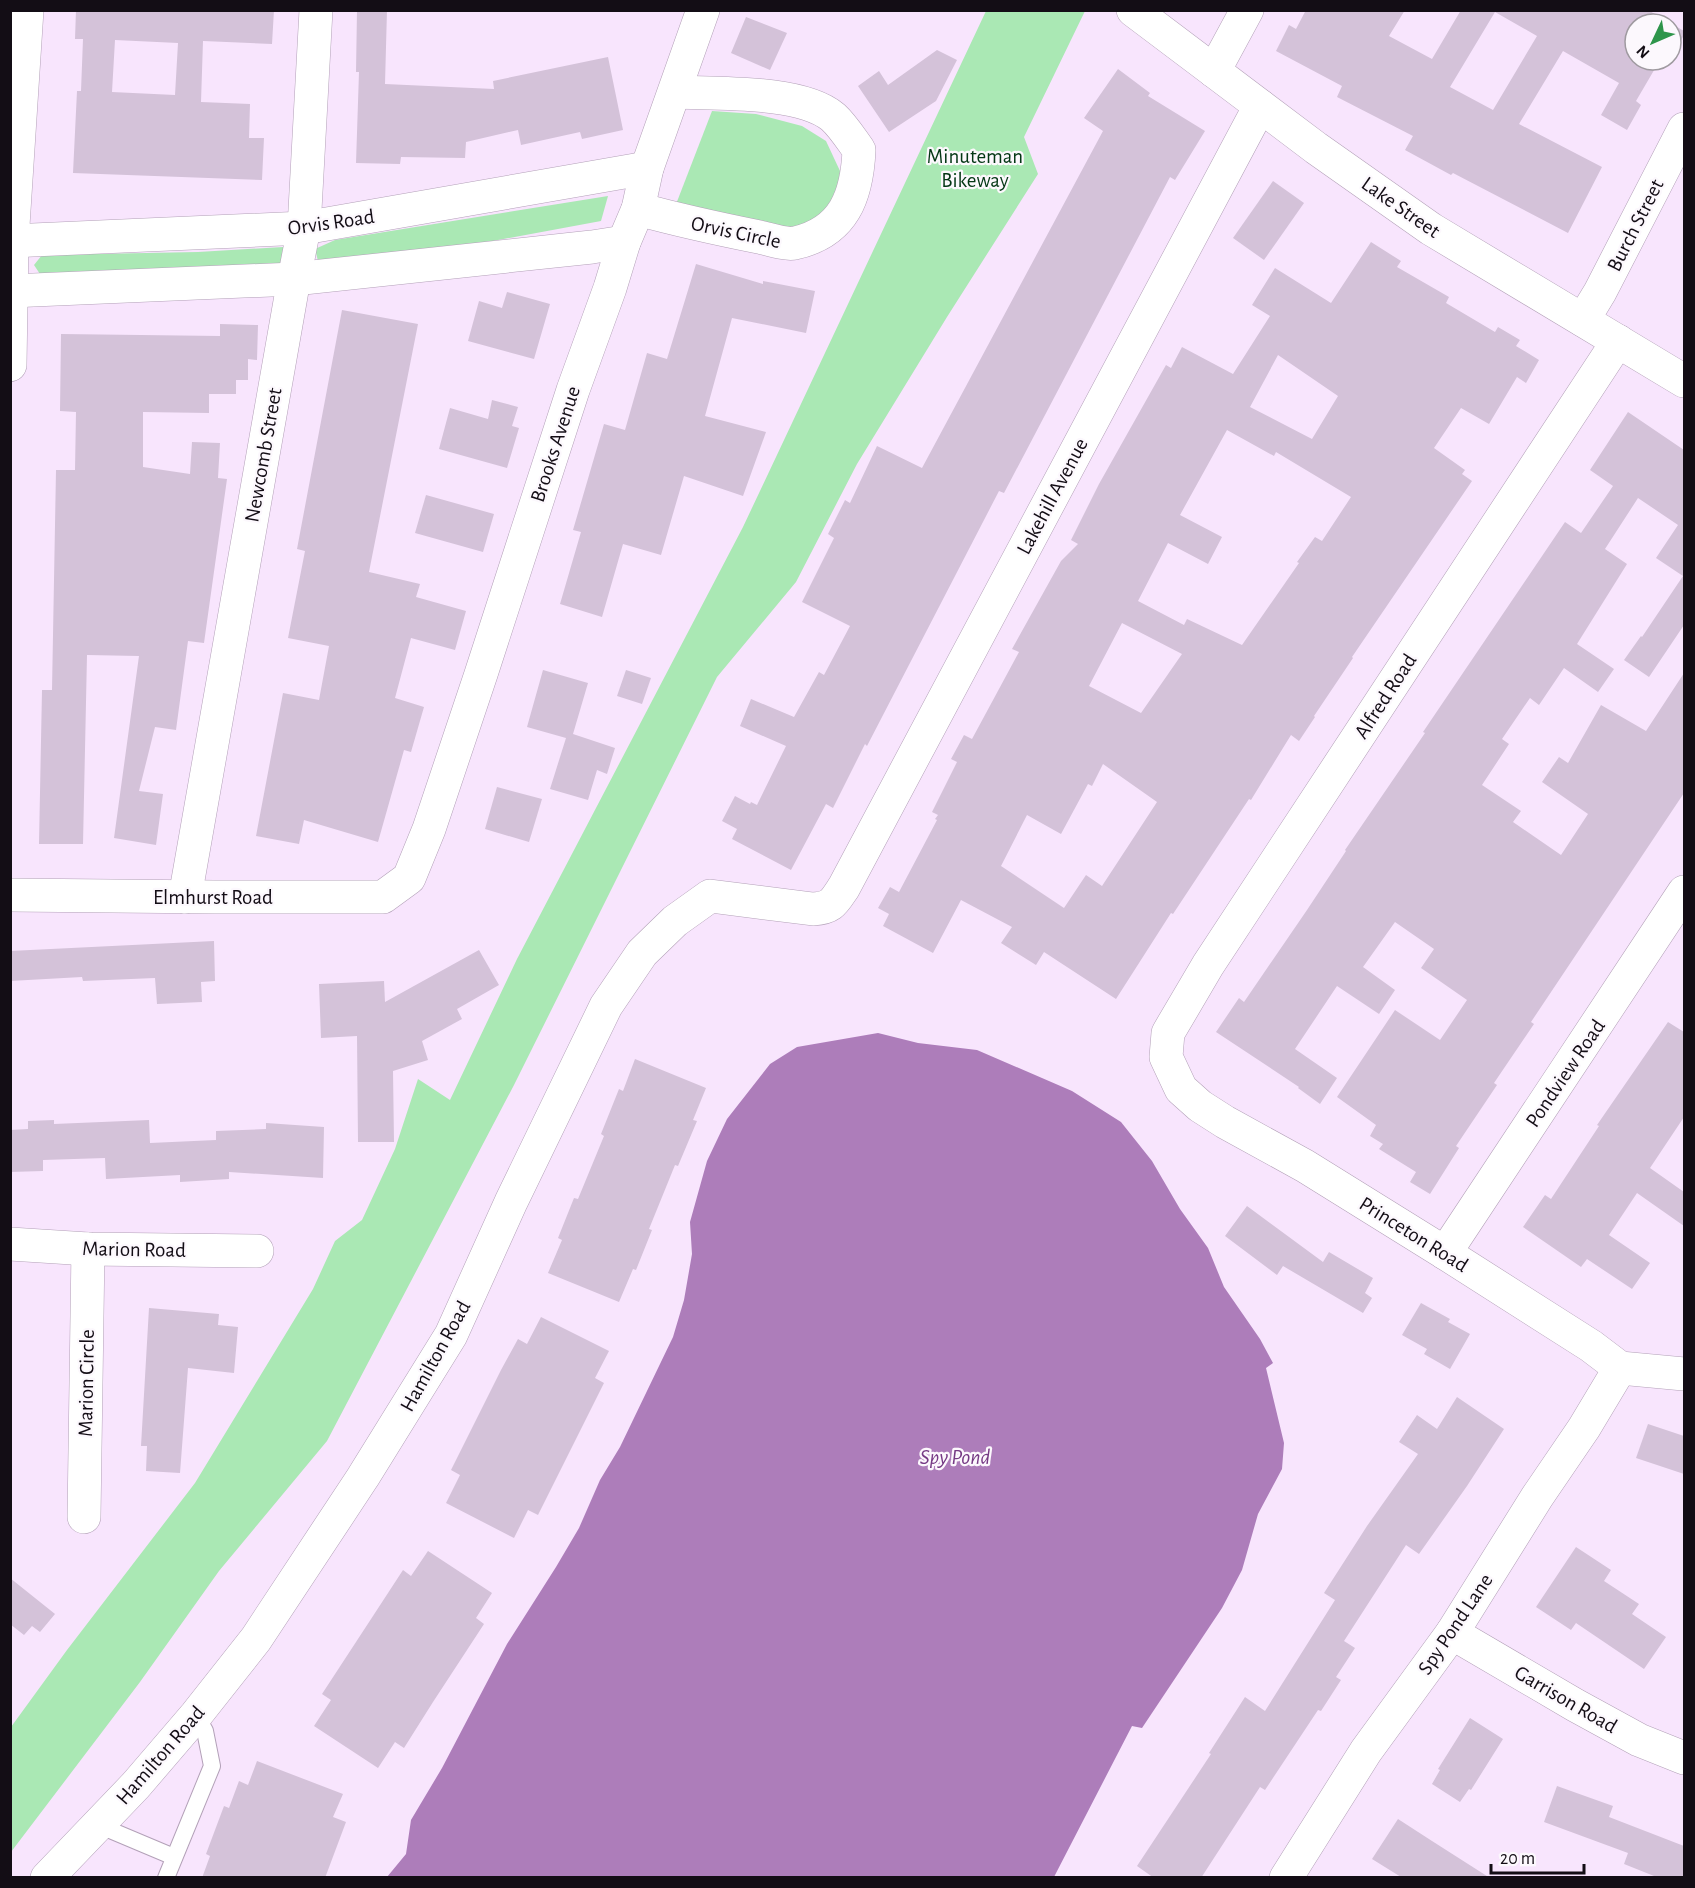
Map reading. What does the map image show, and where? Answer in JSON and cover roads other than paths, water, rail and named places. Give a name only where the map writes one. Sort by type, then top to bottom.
[{"type":"street","points":[[10,365],[11,241],[27,10]]},
{"type":"street","name":"Newcomb Street","points":[[185,897],[304,228],[316,10]]},
{"type":"street","name":"Brooks Avenue","points":[[409,878],[485,663],[573,390],[624,242],[638,209],[647,168],[703,10]]},
{"type":"street","name":"Lake Street","points":[[1133,10],[1316,148],[1431,229],[1684,381]]},
{"type":"street","points":[[1214,71],[1247,10]]},
{"type":"street","name":"Orvis Circle","points":[[638,209],[792,244],[823,233],[846,210],[858,171],[859,150],[832,117],[814,106],[774,97],[675,92]]},
{"type":"street","name":"Lakehill Avenue","points":[[844,887],[1260,106]]},
{"type":"street","name":"Burch Street","points":[[1583,320],[1684,129]]},
{"type":"street","name":"Orvis Road","points":[[11,241],[304,228],[647,168]]},
{"type":"street","points":[[11,291],[294,279],[624,242]]},
{"type":"street","name":"Alfred Road","points":[[1166,1057],[1168,1033],[1208,965],[1618,341]]},
{"type":"street","name":"Elmhurst Road","points":[[10,895],[383,897],[409,878]]},
{"type":"street","name":"Hamilton Road","points":[[47,1878],[136,1785],[196,1715],[256,1639],[363,1477],[451,1335],[511,1202],[606,1005],[642,953],[675,921],[710,896],[825,909],[834,903],[844,887]]},
{"type":"street","name":"Pondview Road","points":[[1445,1253],[1684,892]]},
{"type":"street","name":"Princeton Road","points":[[1166,1057],[1181,1089],[1200,1106],[1305,1166],[1445,1253],[1591,1346],[1620,1368]]},
{"type":"street","name":"Marion Road","points":[[10,1244],[88,1249],[257,1251]]},
{"type":"street","name":"Marion Circle","points":[[84,1517],[88,1249]]},
{"type":"street","points":[[1620,1368],[1684,1374]]},
{"type":"street","name":"Spy Pond Lane","points":[[1286,1878],[1366,1751],[1452,1634],[1620,1368]]},
{"type":"street","name":"Garrison Road","points":[[1452,1634],[1639,1740],[1684,1758]]},
{"type":"lane","points":[[166,1878],[212,1766],[205,1731],[196,1715]]},
{"type":"lane","points":[[98,1825],[174,1857]]},
{"type":"water","name":"Spy Pond","points":[[878,1033],[918,1043],[977,1050],[1072,1091],[1121,1122],[1152,1161],[1180,1209],[1208,1248],[1224,1287],[1260,1339],[1273,1363],[1266,1368],[1284,1443],[1282,1469],[1258,1514],[1242,1570],[1222,1608],[1142,1728],[1132,1726],[1054,1877],[387,1877],[406,1854],[411,1820],[442,1768],[507,1644],[579,1528],[600,1480],[620,1447],[673,1337],[684,1300],[692,1254],[690,1222],[707,1161],[727,1119],[770,1064],[797,1047]]},
{"type":"park label","name":"Minuteman Bikeway","points":[[975,168]]}]
